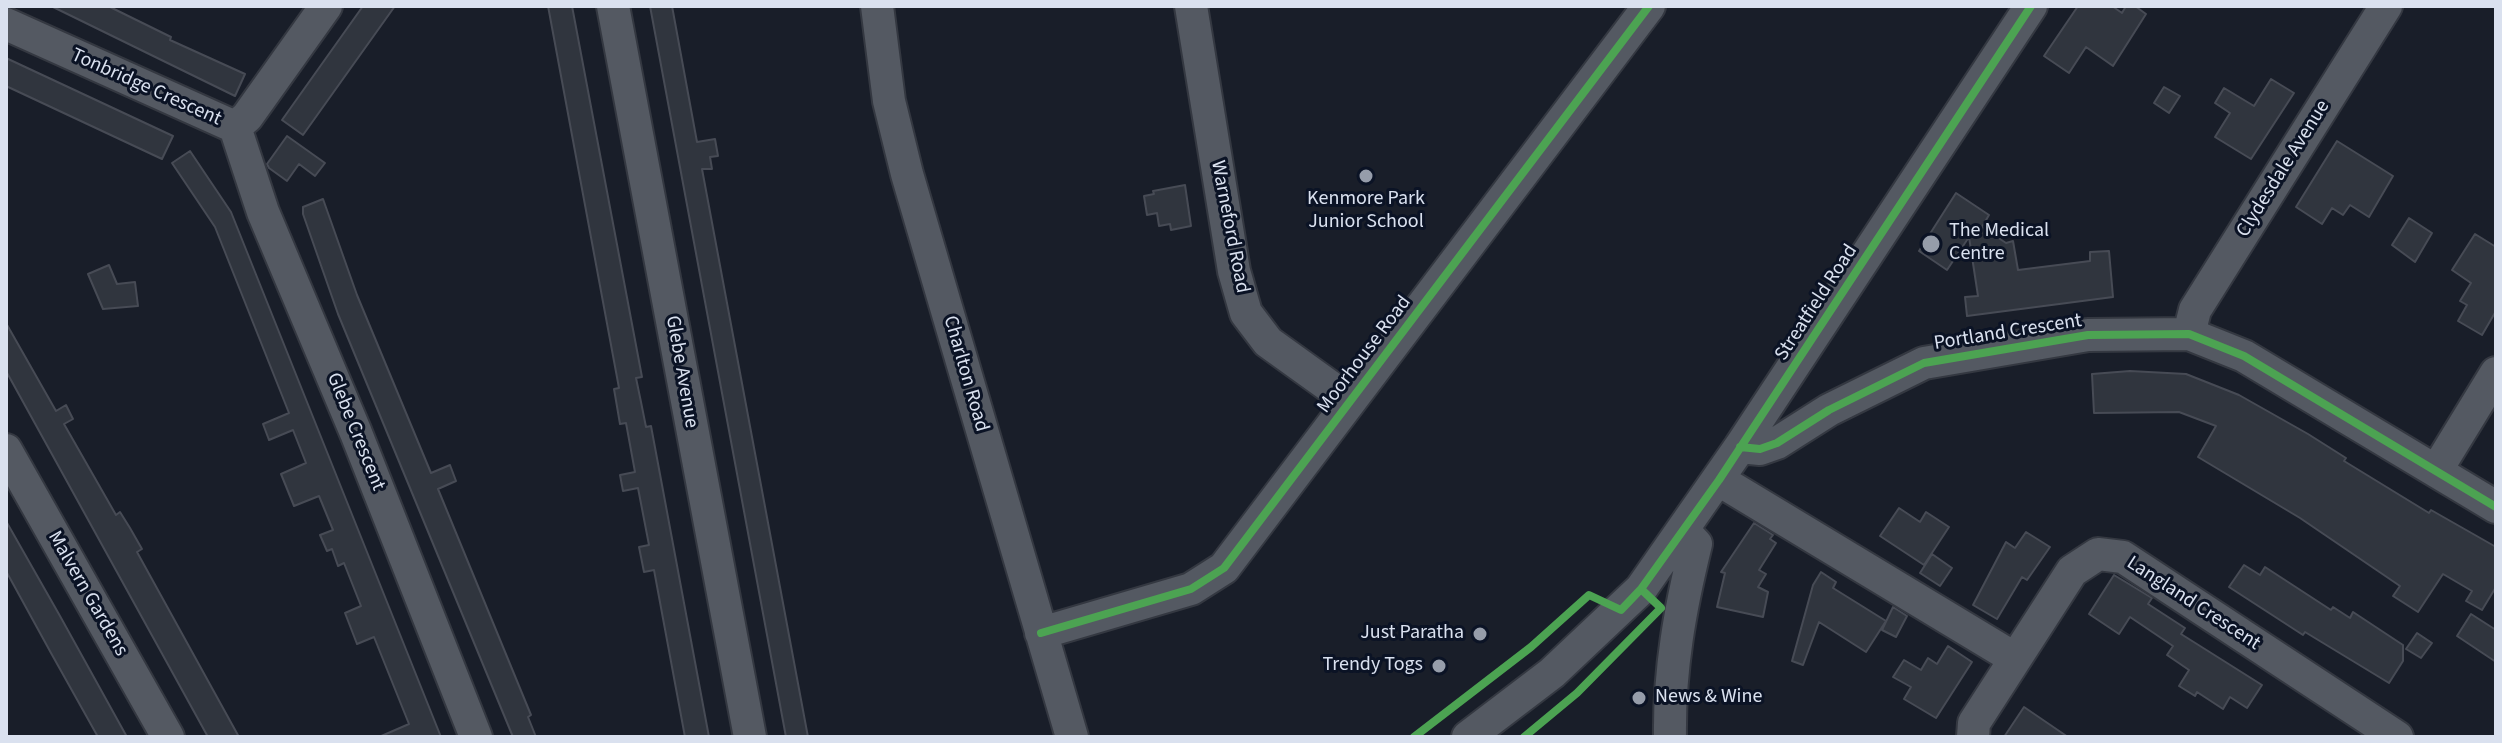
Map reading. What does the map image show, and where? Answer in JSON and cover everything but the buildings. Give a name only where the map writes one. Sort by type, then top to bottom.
[{"type":"street","name":"Tonbridge Crescent","points":[[6,24],[235,127],[247,117],[326,6]]},
{"type":"street","name":"Glebe Avenue","points":[[613,6],[750,737]]},
{"type":"street","name":"Charlton Road","points":[[877,6],[889,101],[907,174],[1072,737]]},
{"type":"street","name":"Warneford Road","points":[[1191,6],[1234,271],[1246,313],[1268,342],[1350,401]]},
{"type":"street","name":"Moorhouse Road","points":[[1041,633],[1191,589],[1224,568],[1649,6]]},
{"type":"street","name":"Streatfield Road","points":[[1468,737],[1552,673],[1641,589],[1719,480],[2031,6]]},
{"type":"street","name":"Clydesdale Avenue","points":[[2189,334],[2195,310],[2386,6]]},
{"type":"street","name":"Glebe Crescent","points":[[235,127],[263,212],[356,433],[476,737]]},
{"type":"street","name":"Portland Crescent","points":[[1740,447],[1760,449],[1777,443],[1829,410],[1924,363],[2088,335],[2189,334],[2244,356],[2496,507]]},
{"type":"street","points":[[1791,371],[1829,410]]},
{"type":"street","points":[[2436,471],[2496,373]]},
{"type":"street","name":"Malvern Gardens","points":[[6,450],[168,737]]},
{"type":"street","points":[[1719,480],[2014,658]]},
{"type":"street","points":[[1670,737],[1669,693],[1677,619],[1696,544],[1684,531]]},
{"type":"street","name":"Langland Crescent","points":[[1973,737],[1974,723],[2072,571],[2098,554],[2123,557],[2397,737]]},
{"type":"street","points":[[1641,589],[1677,619]]},
{"type":"cycle path","points":[[1041,633],[1191,589],[1224,568],[1649,6]]},
{"type":"cycle path","points":[[1414,737],[1531,647],[1589,595],[1621,610],[1641,589],[1719,480],[2031,6]]},
{"type":"cycle path","points":[[1740,447],[1760,449],[1777,443],[1829,410],[1924,363],[2088,335],[2189,334],[2244,356],[2496,507]]},
{"type":"cycle path","points":[[1524,737],[1577,693],[1661,608],[1641,589]]},
{"type":"place","name":"Kenmore Park Junior School","points":[[1366,176]]},
{"type":"place","name":"The Medical Centre","points":[[1931,244]]},
{"type":"place","name":"Just Paratha","points":[[1480,634]]},
{"type":"place","name":"Trendy Togs","points":[[1439,666]]},
{"type":"place","name":"News & Wine","points":[[1639,698]]}]
